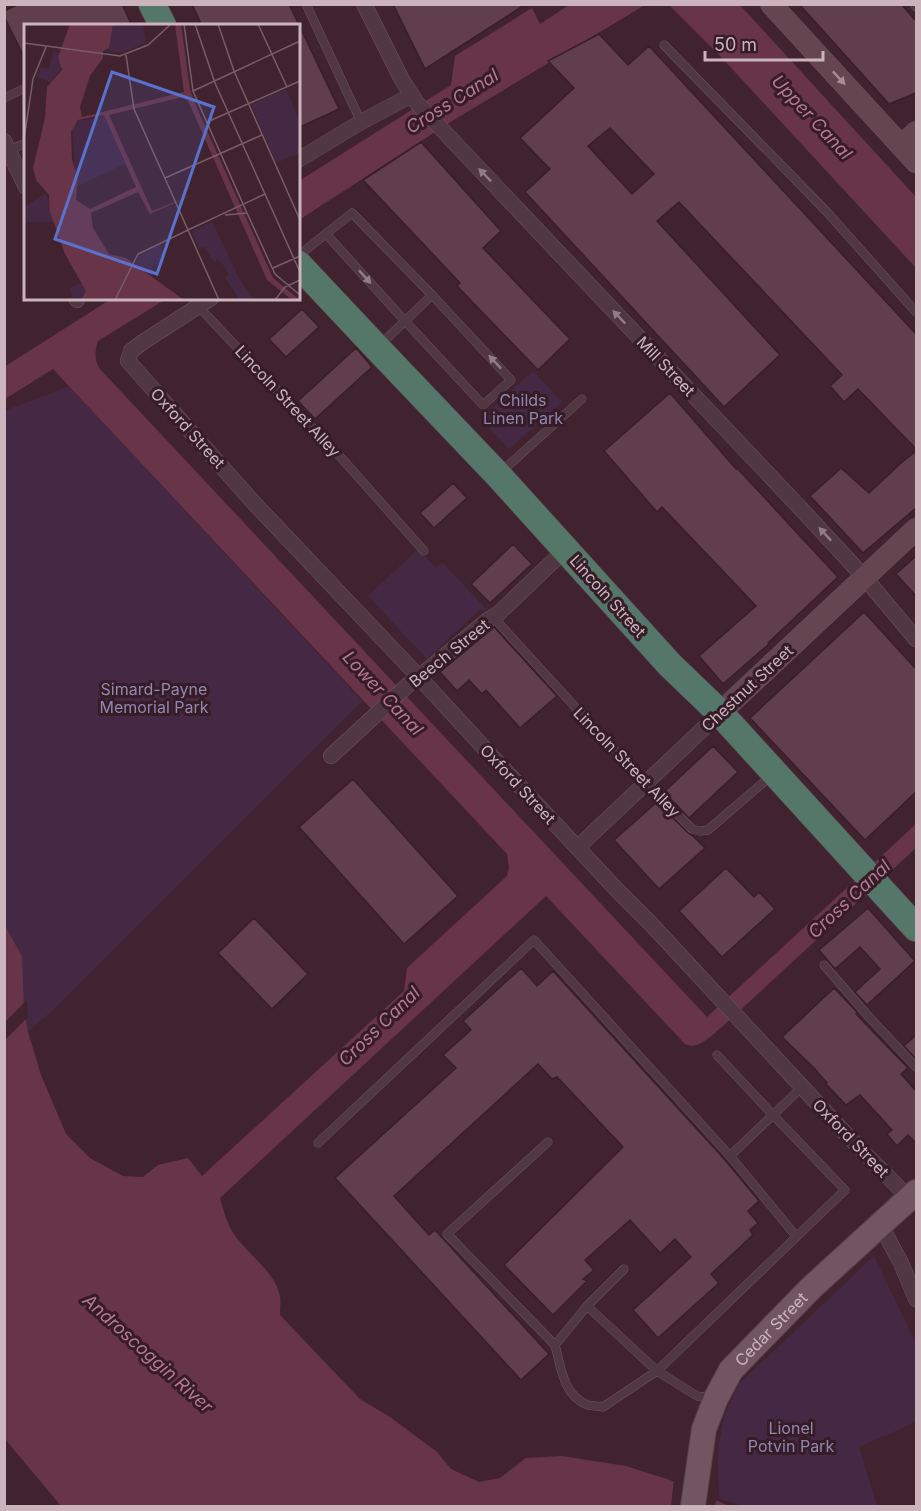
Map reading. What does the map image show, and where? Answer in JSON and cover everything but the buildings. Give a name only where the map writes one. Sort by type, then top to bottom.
[{"type":"highway","points":[[152,4],[162,24]]},
{"type":"highway","name":"Lincoln Street","points":[[300,266],[498,475],[670,665],[720,713],[916,928]]},
{"type":"main road","name":"Cedar Street","points":[[693,1506],[704,1429],[716,1398],[731,1370],[811,1288],[880,1224],[914,1198]]},
{"type":"street","name":"Mill Street","points":[[364,4],[402,80],[415,99],[804,512],[865,578],[916,639]]},
{"type":"street","points":[[771,4],[909,139],[916,162]]},
{"type":"street","points":[[300,159],[361,122],[415,99]]},
{"type":"street","points":[[7,146],[24,184]]},
{"type":"street","name":"Oxford Street","points":[[205,302],[142,342],[131,351],[128,361],[413,681],[487,751],[844,1132],[914,1198]]},
{"type":"street","name":"Chestnut Street","points":[[578,846],[916,529]]},
{"type":"street","name":"Beech Street","points":[[331,756],[413,681],[498,614],[566,549]]},
{"type":"street","points":[[880,1224],[901,1263],[916,1299]]},
{"type":"lane","points":[[306,4],[361,122]]},
{"type":"lane","points":[[664,45],[827,212],[916,312]]},
{"type":"lane","points":[[4,98],[24,89]]},
{"type":"lane","points":[[7,146],[24,143]]},
{"type":"lane","points":[[300,254],[352,213],[512,381],[483,405],[326,234]]},
{"type":"lane","points":[[377,348],[432,295]]},
{"type":"lane","name":"Lincoln Street Alley","points":[[205,302],[424,551]]},
{"type":"lane","points":[[498,475],[582,399]]},
{"type":"lane","name":"Lincoln Street Alley","points":[[493,617],[620,755],[692,829],[708,830],[774,774]]},
{"type":"lane","points":[[318,1143],[534,940],[730,1156],[796,1236]]},
{"type":"lane","points":[[824,965],[916,1067]]},
{"type":"lane","points":[[548,1142],[447,1234],[555,1345],[563,1380],[572,1395],[588,1405],[603,1407],[657,1371],[845,1190],[717,1055]]},
{"type":"lane","points":[[730,1156],[802,1087]]},
{"type":"lane","points":[[555,1345],[587,1306],[624,1269]]},
{"type":"lane","points":[[587,1306],[657,1371],[696,1396],[716,1398]]},
{"type":"green space","name":"Childs Linen Park","points":[[533,371],[562,402],[509,449],[481,419]]},
{"type":"green space","name":"Simard-Payne Memorial Park","points":[[69,386],[362,701],[56,1007],[28,1032],[24,1008],[22,956],[4,926],[4,411]]},
{"type":"green space","points":[[418,549],[436,568],[442,562],[487,610],[479,610],[427,659],[368,596]]},
{"type":"green space","name":"Lionel Potvin Park","points":[[874,1256],[916,1344],[916,1422],[859,1447],[877,1506],[746,1506],[719,1499],[718,1450],[724,1416],[739,1384]]},
{"type":"water","name":"Cross Canal","points":[[569,5],[645,5],[452,121],[300,219],[300,180],[451,85],[455,56],[532,8],[540,24]]},
{"type":"water","name":"Upper Canal","points":[[669,5],[740,5],[916,197],[916,268],[722,58]]},
{"type":"water","points":[[109,300],[164,300],[98,341],[96,361],[99,368],[707,1017],[916,824],[916,848],[723,1026],[705,1041],[690,1046],[685,1044],[546,896],[220,1198],[233,1232],[273,1279],[280,1298],[280,1315],[360,1399],[390,1417],[437,1452],[451,1469],[479,1482],[500,1478],[526,1458],[562,1456],[626,1466],[670,1480],[729,1506],[61,1506],[5,1439],[5,926],[22,956],[24,1008],[28,1032],[41,1075],[66,1134],[90,1158],[123,1176],[143,1177],[158,1165],[188,1158],[202,1176],[404,991],[407,968],[507,876],[509,868],[507,854],[53,369],[5,399],[4,367]]},
{"type":"pier","points":[[27,1000],[28,1017],[5,1040],[5,1022]]},
{"type":"pier","points":[[674,1478],[717,1498],[715,1506],[671,1506]]},
{"type":"water label","name":"Lower Canal","points":[[383,693]]},
{"type":"water label","name":"Androscoggin River","points":[[148,1353]]}]
